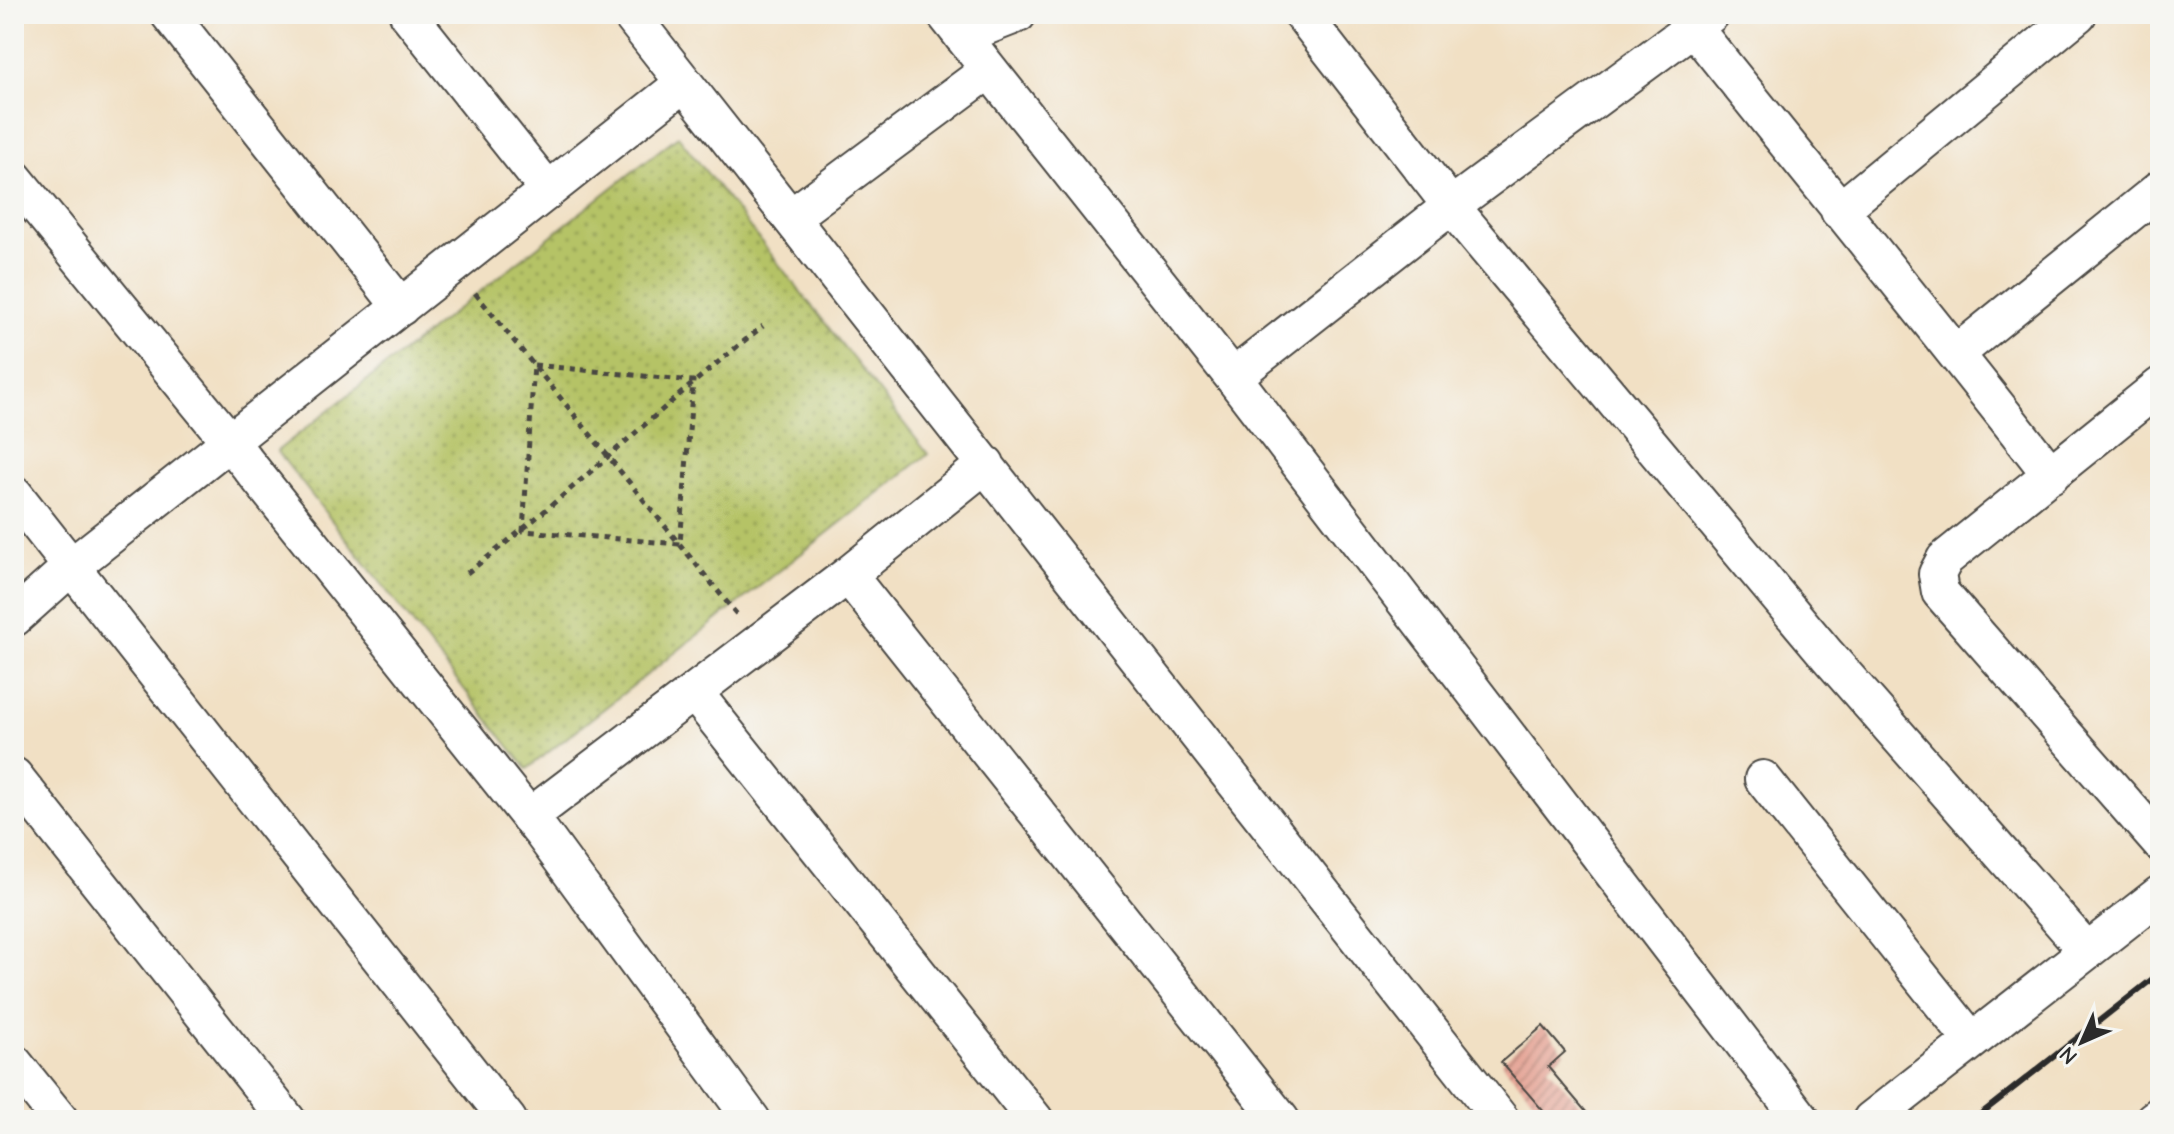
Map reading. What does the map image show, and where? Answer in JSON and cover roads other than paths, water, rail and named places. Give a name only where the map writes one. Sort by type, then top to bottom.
[{"type":"street","points":[[169,14],[401,307]]},
{"type":"street","points":[[408,14],[548,190]]},
{"type":"street","points":[[630,14],[1501,1120]]},
{"type":"street","points":[[1018,14],[954,25],[1233,377],[1802,1120]]},
{"type":"street","points":[[1302,14],[1451,206],[1827,655],[2087,951]]},
{"type":"street","points":[[1839,211],[2078,14]]},
{"type":"street","points":[[1233,377],[1451,206],[1703,21],[1839,211],[1957,353],[2051,475]]},
{"type":"street","points":[[791,217],[989,70]]},
{"type":"street","points":[[14,618],[72,566],[684,83]]},
{"type":"street","points":[[14,178],[230,442],[529,817],[752,1120]]},
{"type":"street","points":[[1957,353],[2160,189]]},
{"type":"street","points":[[2160,386],[1945,559],[1937,574],[1940,592],[2160,843]]},
{"type":"street","points":[[529,817],[848,575],[986,464]]},
{"type":"street","points":[[14,494],[508,1120]]},
{"type":"street","points":[[848,575],[1281,1120]]},
{"type":"street","points":[[694,692],[1035,1120]]},
{"type":"street","points":[[14,776],[287,1120]]},
{"type":"street","points":[[1763,779],[1972,1041]]},
{"type":"street","points":[[1871,1120],[2160,894]]},
{"type":"street","points":[[16,1071],[60,1120]]},
{"type":"street","points":[[2153,1120],[2160,1115]]},
{"type":"railway","points":[[1973,1120],[2160,973]]}]
